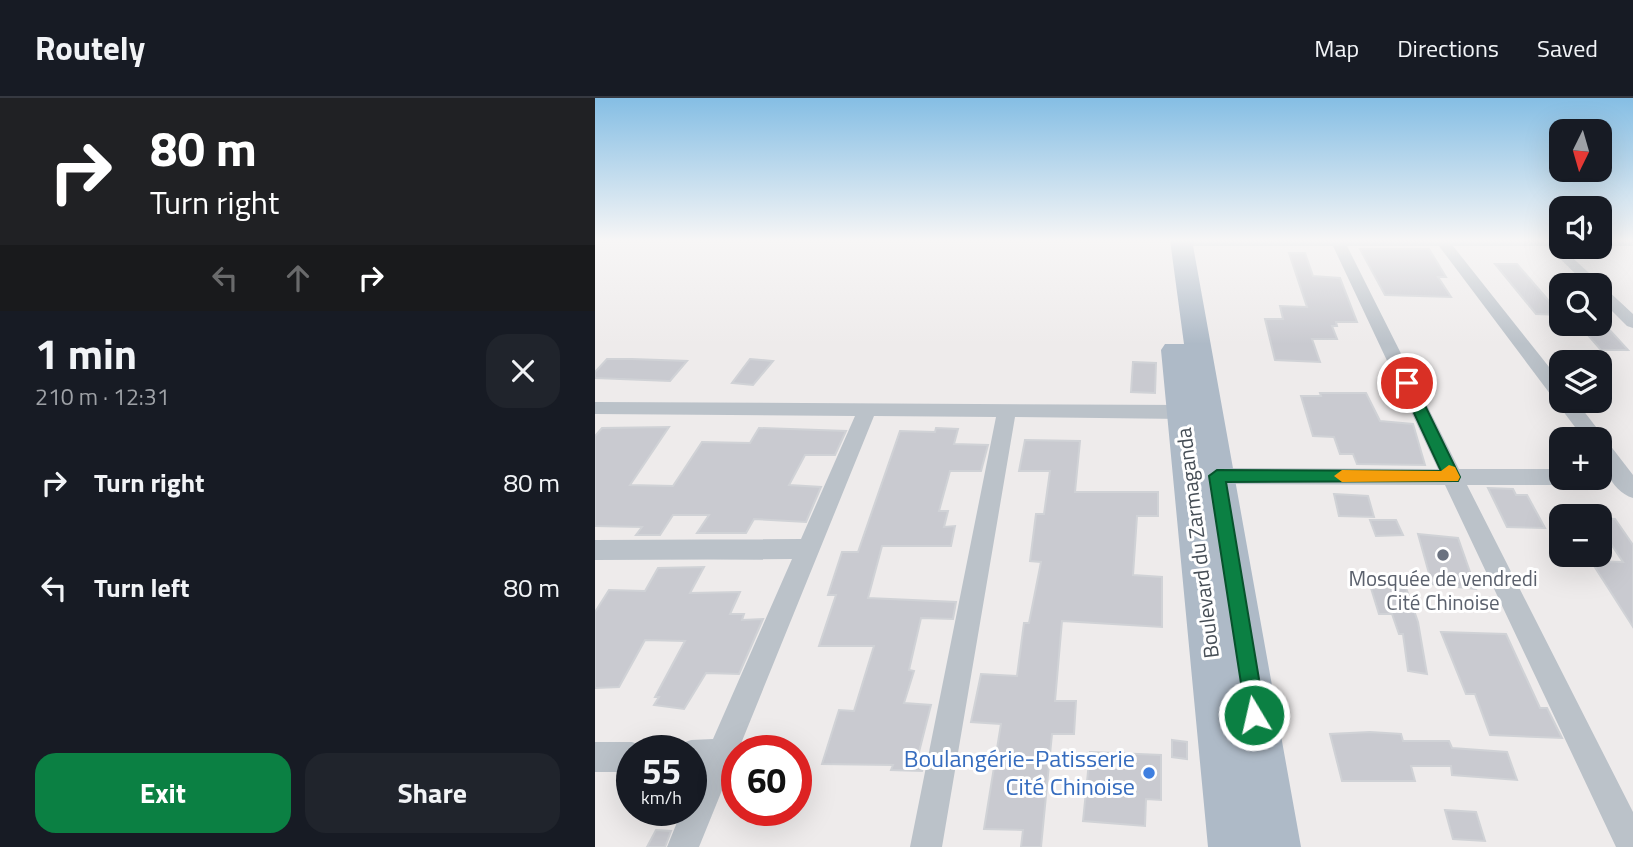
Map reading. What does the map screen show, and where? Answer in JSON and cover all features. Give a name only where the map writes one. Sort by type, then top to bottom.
[{"type":"main road","name":"Boulevard du Zarmaganda","points":[[1179,275],[1190,375],[1217,476],[1275,847]]},
{"type":"main road","name":"Boulevard du Zarmaganda","points":[[1190,375],[1182,412],[1234,847]]},
{"type":"street","points":[[1354,275],[1633,847]]},
{"type":"street","points":[[1464,275],[1549,380]]},
{"type":"street","points":[[1612,294],[1633,298]]},
{"type":"street","points":[[1612,301],[1633,323]]},
{"type":"street","points":[[595,408],[1182,412]]},
{"type":"street","points":[[730,735],[867,410]]},
{"type":"street","points":[[926,847],[1007,411]]},
{"type":"street","points":[[1575,413],[1586,427]]},
{"type":"street","points":[[1612,463],[1628,484]]},
{"type":"street","points":[[1217,476],[1549,477]]},
{"type":"street","points":[[595,550],[809,549]]},
{"type":"street","points":[[683,847],[721,756]]},
{"type":"street","points":[[595,757],[616,757]]},
{"type":"building","points":[[1296,275],[1340,278],[1357,322],[1336,322],[1337,326],[1332,326],[1337,339],[1312,339],[1320,362],[1275,360],[1265,319],[1283,319],[1280,306],[1307,307]]},
{"type":"building","points":[[1374,275],[1445,275],[1446,277],[1438,277],[1451,297],[1385,295]]},
{"type":"building","points":[[1504,275],[1526,275],[1549,301],[1549,315],[1536,314]]},
{"type":"building","points":[[1612,333],[1628,350],[1612,350],[1601,350],[1589,336],[1612,336]]},
{"type":"building","points":[[607,359],[687,361],[670,381],[595,378],[595,372]]},
{"type":"building","points":[[750,359],[773,361],[753,385],[732,383]]},
{"type":"building","points":[[1133,362],[1156,363],[1155,393],[1131,392]]},
{"type":"building","points":[[1320,393],[1366,393],[1380,421],[1413,424],[1425,465],[1357,464],[1353,454],[1340,454],[1334,437],[1313,436],[1301,396],[1321,396]]},
{"type":"building","points":[[669,427],[630,485],[673,486],[702,442],[750,443],[759,428],[846,431],[835,455],[805,455],[789,485],[821,487],[806,522],[754,519],[746,533],[697,533],[709,515],[673,515],[660,535],[636,535],[642,527],[595,526],[595,436],[602,428]]},
{"type":"building","points":[[936,428],[958,429],[954,444],[988,445],[981,471],[950,471],[939,511],[948,511],[944,527],[955,526],[951,546],[882,546],[868,598],[956,602],[953,619],[921,618],[909,670],[914,671],[904,703],[931,705],[918,756],[926,756],[922,771],[891,770],[893,765],[822,764],[839,710],[854,711],[874,646],[819,646],[836,595],[828,595],[842,552],[858,552],[900,431],[935,432]]},
{"type":"building","points":[[1025,440],[1080,441],[1075,492],[1158,492],[1158,516],[1137,516],[1133,575],[1162,577],[1162,627],[1062,621],[1055,701],[1076,701],[1074,734],[1052,734],[1041,847],[1021,847],[1023,830],[984,829],[1001,724],[971,722],[981,674],[1017,676],[1024,623],[1029,623],[1041,562],[1030,561],[1036,514],[1044,514],[1050,471],[1019,471]]},
{"type":"building","points":[[1488,488],[1513,489],[1516,495],[1527,495],[1545,528],[1507,527]]},
{"type":"building","points":[[1334,494],[1368,496],[1374,517],[1339,516]]},
{"type":"building","points":[[1612,519],[1615,519],[1633,545],[1633,627],[1595,567],[1612,567],[1612,562],[1623,562],[1612,546]]},
{"type":"building","points":[[1370,520],[1396,520],[1403,535],[1376,536]]},
{"type":"building","points":[[1418,534],[1458,538],[1476,589],[1432,584]]},
{"type":"building","points":[[704,567],[690,593],[740,592],[730,614],[744,614],[742,620],[763,619],[739,674],[706,673],[684,709],[654,705],[659,697],[655,697],[685,641],[645,640],[619,687],[595,688],[595,612],[609,590],[645,591],[658,568]]},
{"type":"building","points":[[1370,585],[1405,585],[1418,622],[1427,674],[1408,671],[1403,634],[1399,634],[1392,614],[1379,614]]},
{"type":"building","points":[[1441,632],[1506,634],[1540,708],[1547,708],[1562,738],[1490,735],[1475,694],[1466,694]]},
{"type":"building","points":[[1330,734],[1401,734],[1403,741],[1449,741],[1452,748],[1507,752],[1517,780],[1452,775],[1451,766],[1411,766],[1415,781],[1342,781]]},
{"type":"building","points":[[1172,740],[1187,742],[1187,759],[1172,757]]},
{"type":"building","points":[[1090,752],[1161,755],[1161,800],[1146,799],[1145,826],[1083,821]]},
{"type":"building","points":[[1445,810],[1476,812],[1485,841],[1453,839]]},
{"type":"building","points":[[656,830],[671,831],[665,847],[647,847]]},
{"type":"slow traffic","points":[[1342,476],[1452,477],[1449,471]]},
{"type":"place","name":"Mosquée de vendredi Cité Chinoise","points":[[1443,555]]},
{"type":"place","name":"Boulangérie-Patisserie Cité Chinoise","points":[[1149,773]]},
{"type":"route","points":[[1254,715],[1217,476],[1452,477],[1407,383]]}]
